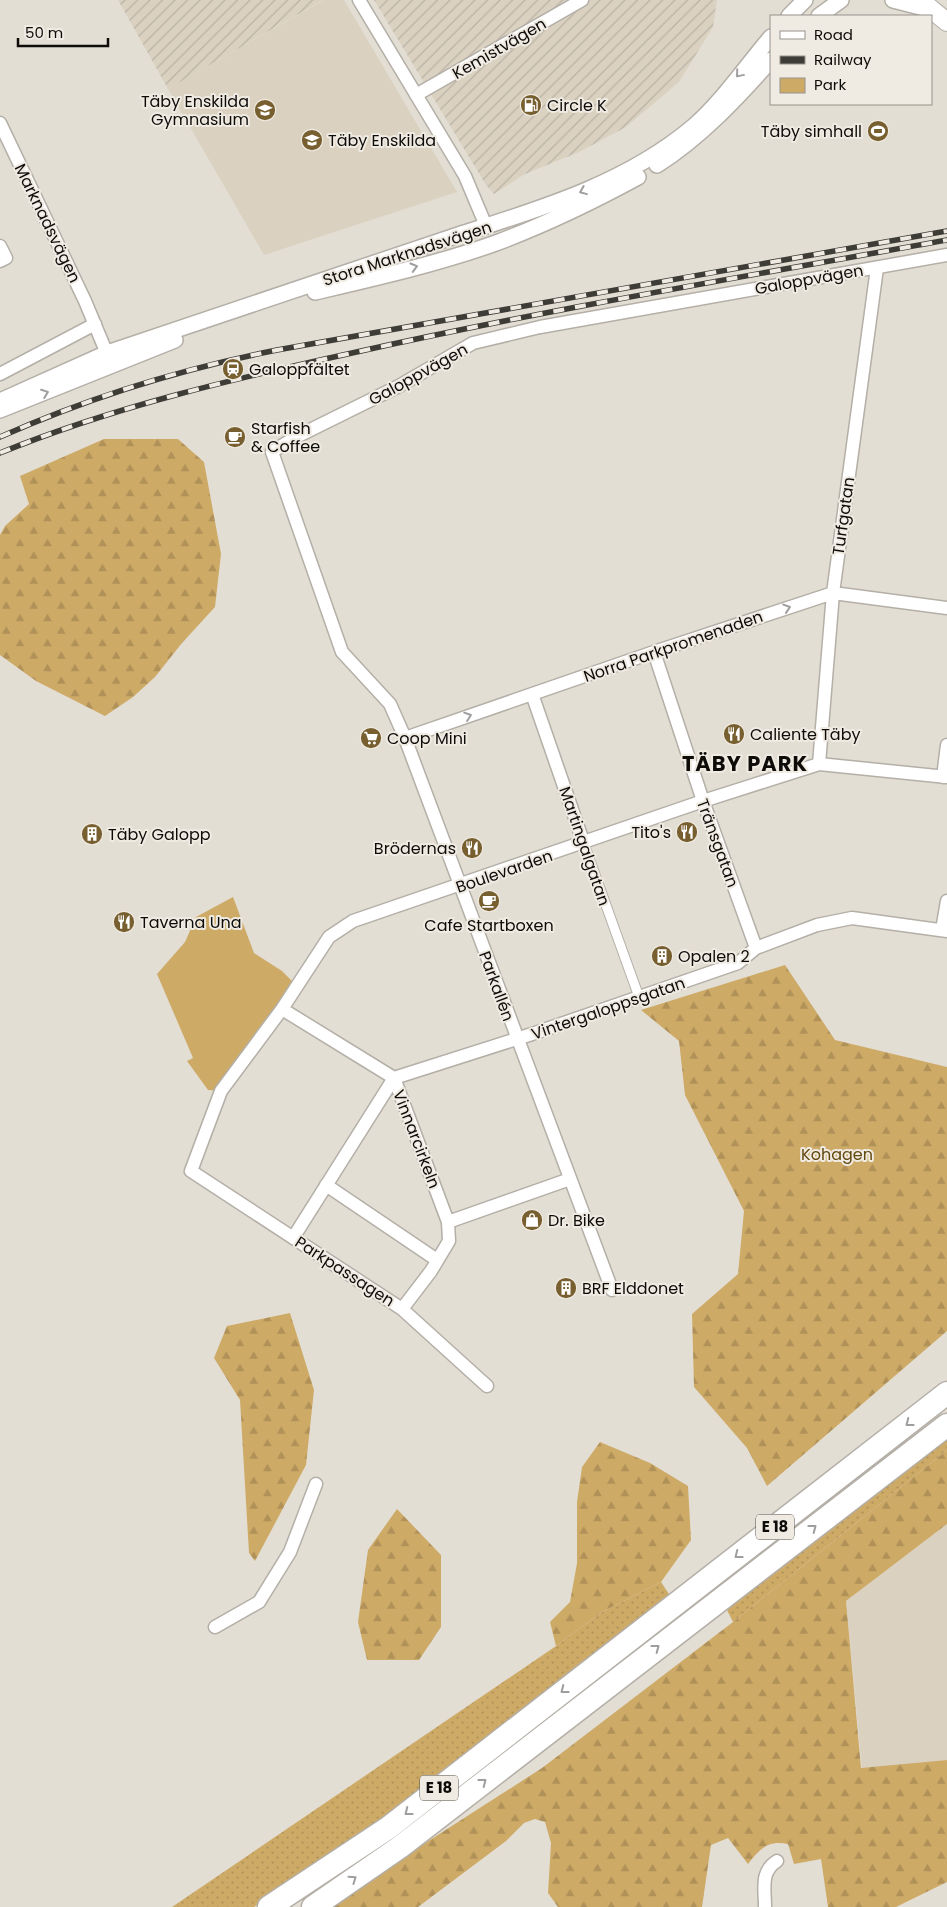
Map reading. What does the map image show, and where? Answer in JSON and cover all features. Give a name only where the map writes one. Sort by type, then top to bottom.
[{"type":"highway","name":"E 18","points":[[269,1907],[388,1828],[947,1393]]},
{"type":"highway","name":"E 18","points":[[313,1907],[400,1847],[947,1426]]},
{"type":"main road","points":[[926,5],[947,22]]},
{"type":"street","points":[[358,0],[465,176],[494,243]]},
{"type":"street","name":"Kemistvägen","points":[[416,95],[582,0]]},
{"type":"street","points":[[789,15],[798,0]]},
{"type":"street","points":[[789,15],[805,0]]},
{"type":"street","points":[[810,15],[824,0]]},
{"type":"street","points":[[820,15],[841,0]]},
{"type":"street","points":[[893,0],[926,5]]},
{"type":"street","name":"Stora Marknadsvägen","points":[[0,401],[486,226],[514,218],[611,180],[654,156],[695,125],[770,38]]},
{"type":"street","name":"Stora Marknadsvägen","points":[[0,410],[110,360],[175,340],[299,296],[379,277],[494,243],[612,191],[675,153],[734,102],[770,61]]},
{"type":"street","name":"Marknadsvägen","points":[[0,123],[95,324],[110,360]]},
{"type":"street","points":[[0,246],[6,258],[0,261]]},
{"type":"street","name":"Galoppvägen","points":[[405,738],[390,704],[342,652],[272,452],[294,438],[399,386],[473,344],[540,327],[947,255]]},
{"type":"street","name":"Turfgatan","points":[[819,764],[833,593],[877,268]]},
{"type":"street","points":[[0,374],[95,324]]},
{"type":"street","name":"Norra Parkpromenaden","points":[[405,738],[654,652],[833,593],[947,608]]},
{"type":"street","name":"Tränsgatan","points":[[654,652],[702,802],[756,948]]},
{"type":"street","name":"Martingalgatan","points":[[532,694],[639,998]]},
{"type":"street","name":"Parkallén","points":[[405,738],[516,1039],[612,1290]]},
{"type":"street","points":[[945,777],[947,745]]},
{"type":"street","name":"Boulevarden","points":[[191,1171],[221,1091],[282,1009],[329,937],[341,928],[368,916],[819,764],[945,777]]},
{"type":"street","points":[[945,931],[947,901]]},
{"type":"street","name":"Vintergaloppsgatan","points":[[394,1078],[639,998],[738,963],[756,948],[818,925],[852,918],[945,931]]},
{"type":"street","points":[[282,1009],[394,1078]]},
{"type":"street","name":"Vinnarcirkeln","points":[[293,1238],[394,1078]]},
{"type":"street","name":"Vinnarcirkeln","points":[[394,1078],[448,1222],[449,1241],[402,1309]]},
{"type":"street","name":"Parkpassagen","points":[[191,1171],[402,1309],[487,1386]]},
{"type":"street","points":[[448,1222],[570,1179]]},
{"type":"street","points":[[326,1185],[437,1260]]},
{"type":"street","points":[[215,1627],[259,1602],[290,1552],[316,1484]]},
{"type":"street","points":[[765,1907],[764,1874],[768,1867],[777,1861]]},
{"type":"shaded area","points":[[118,0],[323,0],[168,89]]},
{"type":"shaded area","name":"Täby Enskilda","points":[[324,0],[344,0],[457,192],[264,255],[168,89]]},
{"type":"shaded area","points":[[374,0],[717,0],[713,27],[679,82],[626,127],[579,152],[525,174],[494,194],[486,185]]},
{"type":"shaded area","points":[[947,1524],[947,1760],[862,1769],[846,1601]]},
{"type":"green space","points":[[104,439],[178,439],[204,462],[221,554],[215,607],[182,643],[155,677],[133,697],[105,716],[36,681],[0,655],[0,535],[5,526],[29,504],[20,476]]},
{"type":"green space","points":[[233,897],[254,953],[282,971],[297,986],[221,1091],[208,1090],[187,1061],[193,1058],[157,974],[185,942],[196,917]]},
{"type":"green space","name":"Kohagen","points":[[785,965],[835,1040],[947,1067],[947,1331],[767,1486],[747,1448],[694,1387],[692,1314],[738,1274],[744,1211],[685,1095],[679,1041],[641,1010]]},
{"type":"green space","points":[[290,1313],[314,1390],[306,1465],[255,1561],[249,1553],[240,1400],[214,1358],[227,1326]]},
{"type":"green space","points":[[947,1439],[947,1450],[733,1622],[726,1608]]},
{"type":"green space","points":[[600,1442],[650,1463],[688,1486],[691,1540],[661,1582],[602,1612],[556,1646],[550,1622],[570,1602],[577,1563],[577,1502],[582,1467]]},
{"type":"green space","points":[[947,1450],[947,1524],[846,1601],[861,1768],[947,1760],[947,1882],[896,1907],[828,1907],[821,1859],[794,1864],[788,1844],[775,1843],[760,1850],[748,1864],[728,1838],[711,1845],[702,1907],[558,1907],[548,1893],[551,1843],[545,1822],[535,1819],[524,1823],[506,1841],[418,1907],[326,1907],[542,1768],[733,1622]]},
{"type":"green space","points":[[397,1509],[441,1555],[441,1627],[419,1660],[367,1660],[358,1622],[368,1550]]},
{"type":"green space","points":[[661,1582],[671,1597],[349,1843],[254,1907],[172,1907],[556,1646],[602,1612]]},
{"type":"railway","points":[[0,437],[68,409],[171,375],[277,350],[947,231]]},
{"type":"railway","points":[[0,453],[130,408],[218,384],[307,363],[575,307],[947,240]]},
{"type":"place","name":"Circle K","points":[[531,105]]},
{"type":"place","name":"Täby Enskilda Gymnasium","points":[[265,110]]},
{"type":"place","name":"Täby simhall","points":[[878,131]]},
{"type":"place","name":"Täby Enskilda","points":[[312,140]]},
{"type":"place","name":"Galoppfältet","points":[[233,369]]},
{"type":"place","name":"Starfish & Coffee","points":[[235,437]]},
{"type":"place","name":"Caliente Täby","points":[[734,734]]},
{"type":"place","name":"Coop Mini","points":[[371,738]]},
{"type":"place","name":"Tito's","points":[[687,832]]},
{"type":"place","name":"Täby Galopp","points":[[92,834]]},
{"type":"place","name":"Brödernas","points":[[472,848]]},
{"type":"place","name":"Cafe Startboxen","points":[[489,901]]},
{"type":"place","name":"Taverna Una","points":[[124,922]]},
{"type":"place","name":"Opalen 2","points":[[662,956]]},
{"type":"place","name":"Dr. Bike","points":[[532,1220]]},
{"type":"place","name":"BRF Elddonet","points":[[566,1288]]},
{"type":"district","name":"TÄBY PARK","points":[[745,764]]}]
